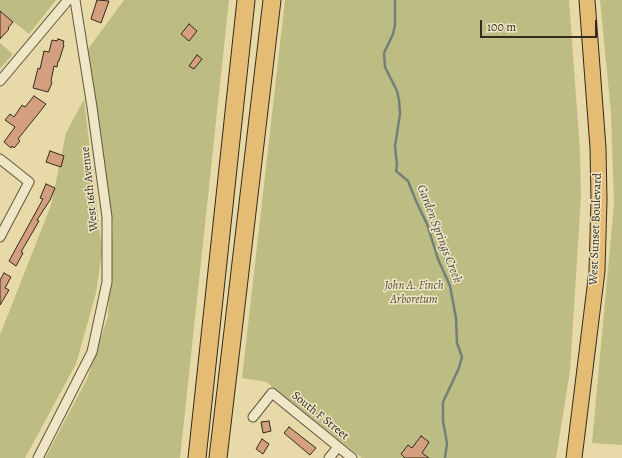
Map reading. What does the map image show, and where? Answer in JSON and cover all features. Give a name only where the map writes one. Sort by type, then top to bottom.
[{"type":"highway","points":[[197,458],[246,0]]},
{"type":"highway","points":[[218,458],[272,0]]},
{"type":"main road","name":"West Sunset Boulevard","points":[[574,458],[597,271],[599,208],[598,148],[587,0]]},
{"type":"street","points":[[0,81],[68,0]]},
{"type":"street","name":"West 16th Avenue","points":[[38,458],[92,352],[107,282],[107,217],[92,107],[75,0]]},
{"type":"street","points":[[0,159],[28,182],[0,237]]},
{"type":"street","name":"South F Street","points":[[252,417],[272,393],[352,458]]},
{"type":"street","points":[[329,458],[338,447]]},
{"type":"green space","points":[[0,0],[56,0],[29,34],[0,11]]},
{"type":"green space","points":[[124,0],[229,0],[180,458],[45,458],[87,379],[108,316],[113,223],[88,49]]},
{"type":"green space","name":"John A. Finch Arboretum","points":[[285,0],[569,0],[580,151],[581,196],[570,371],[556,458],[362,458],[267,382],[242,378]]},
{"type":"green space","points":[[600,0],[622,0],[622,445],[592,443],[614,204],[611,113]]},
{"type":"green space","points":[[0,43],[13,54],[0,69]]},
{"type":"green space","points":[[84,99],[102,251],[96,293],[76,364],[25,458],[0,458],[0,335],[51,205],[66,133]]},
{"type":"building","points":[[97,0],[109,1],[101,23],[91,19]]},
{"type":"building","points":[[0,11],[13,22],[0,39]]},
{"type":"building","points":[[189,24],[197,31],[189,41],[181,34]]},
{"type":"building","points":[[58,39],[64,41],[64,45],[57,67],[54,66],[51,81],[52,83],[48,92],[33,88],[38,68],[40,69],[44,51],[49,52],[52,40],[57,41]]},
{"type":"building","points":[[197,55],[202,59],[194,69],[189,66]]},
{"type":"building","points":[[34,96],[46,104],[18,139],[20,141],[14,148],[12,146],[11,148],[4,142],[15,127],[5,120],[10,114],[14,117],[22,105],[25,107]]},
{"type":"building","points":[[50,151],[64,156],[61,167],[46,162]]},
{"type":"building","points":[[46,184],[55,188],[50,200],[37,220],[39,221],[21,252],[23,253],[16,266],[9,261],[43,199],[40,198]]},
{"type":"building","points":[[4,273],[11,277],[5,288],[9,290],[0,305],[0,280]]},
{"type":"building","points":[[269,421],[271,431],[263,433],[261,422]]},
{"type":"building","points":[[289,427],[316,448],[310,455],[284,433]]},
{"type":"building","points":[[421,436],[429,442],[422,453],[429,458],[405,458],[401,454],[408,445],[412,448]]},
{"type":"building","points":[[262,439],[269,444],[263,454],[256,449]]},
{"type":"waterway","name":"Garden Springs Creek","points":[[395,0],[395,25],[393,34],[384,53],[385,67],[397,91],[399,100],[400,114],[395,146],[397,165],[396,171],[408,181],[427,224],[438,259],[450,286],[456,318],[457,343],[462,357],[459,368],[443,402],[443,421],[447,443],[445,458]]}]
